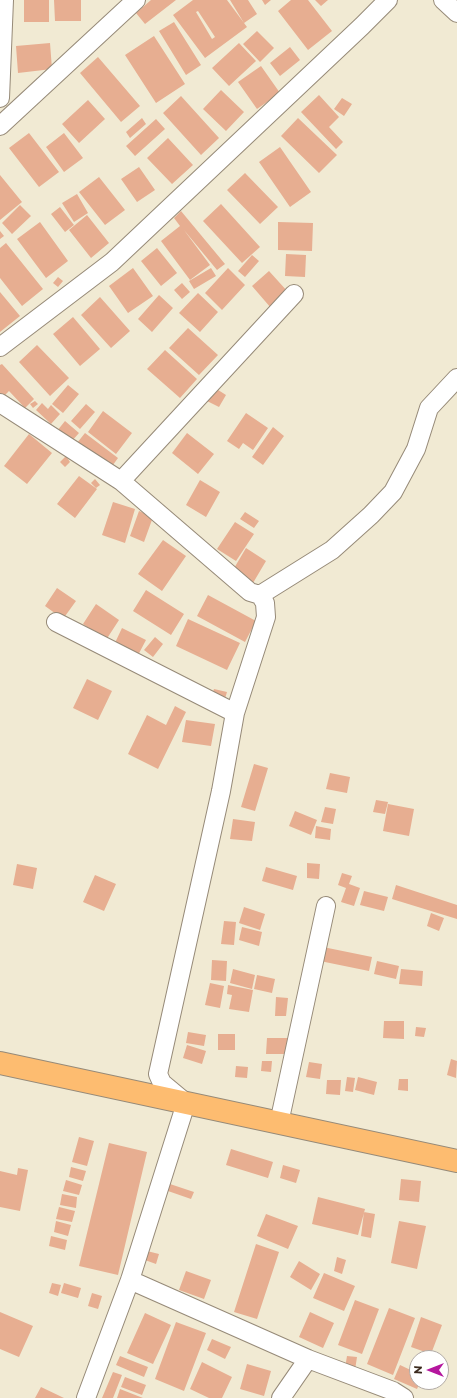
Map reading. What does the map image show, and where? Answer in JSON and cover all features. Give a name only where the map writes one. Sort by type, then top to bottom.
[{"type":"main road","points":[[0,1063],[457,1161]]},
{"type":"street","points":[[0,98],[4,0]]},
{"type":"street","points":[[0,126],[136,0]]},
{"type":"street","points":[[0,347],[112,262],[388,0]]},
{"type":"street","points":[[443,0],[457,13]]},
{"type":"street","points":[[121,481],[294,294]]},
{"type":"street","points":[[0,403],[121,481],[250,592],[260,594],[332,550],[371,515],[393,492],[416,449],[429,408],[457,378]]},
{"type":"street","points":[[86,1398],[130,1280],[186,1103],[162,1083],[158,1074],[221,791],[235,713],[266,618],[265,603],[260,594]]},
{"type":"street","points":[[56,622],[235,713]]},
{"type":"street","points":[[279,1123],[326,906]]},
{"type":"street","points":[[130,1280],[308,1359],[393,1392],[404,1398]]},
{"type":"street","points":[[281,1398],[308,1359]]},
{"type":"building","points":[[24,0],[49,0],[49,22],[24,22]]},
{"type":"building","points":[[54,0],[81,0],[81,21],[55,21]]},
{"type":"building","points":[[151,0],[176,0],[145,24],[136,13]]},
{"type":"building","points":[[193,0],[227,0],[247,27],[205,58],[173,15]],"holes":[[[198,11],[215,37],[212,39],[196,12]]]},
{"type":"building","points":[[230,0],[248,0],[257,14],[244,23]]},
{"type":"building","points":[[262,0],[271,0],[265,5]]},
{"type":"building","points":[[291,0],[308,0],[332,31],[308,50],[278,11]]},
{"type":"building","points":[[315,0],[328,0],[321,6]]},
{"type":"building","points":[[174,22],[201,65],[186,75],[159,31]]},
{"type":"building","points":[[257,31],[274,48],[260,62],[243,44]]},
{"type":"building","points":[[154,36],[185,84],[156,103],[125,55]]},
{"type":"building","points":[[50,43],[52,69],[18,73],[16,46]]},
{"type":"building","points":[[239,43],[256,61],[229,86],[212,68]]},
{"type":"building","points":[[290,47],[300,60],[280,76],[270,63]]},
{"type":"building","points":[[98,57],[140,106],[121,122],[80,73]]},
{"type":"building","points":[[261,66],[280,93],[257,109],[238,82]]},
{"type":"building","points":[[221,90],[244,112],[226,131],[203,109]]},
{"type":"building","points":[[319,95],[339,117],[329,127],[343,142],[336,149],[301,112]]},
{"type":"building","points":[[181,96],[219,138],[201,155],[163,113]]},
{"type":"building","points":[[342,98],[352,104],[344,116],[334,109]]},
{"type":"building","points":[[88,100],[105,119],[79,143],[62,124]]},
{"type":"building","points":[[142,118],[146,124],[130,138],[126,132]]},
{"type":"building","points":[[298,118],[337,155],[319,173],[281,136]]},
{"type":"building","points":[[156,119],[165,129],[135,156],[126,146]]},
{"type":"building","points":[[29,133],[59,172],[39,187],[9,148]]},
{"type":"building","points":[[64,133],[83,158],[64,172],[46,147]]},
{"type":"building","points":[[168,138],[193,165],[172,184],[147,158]]},
{"type":"building","points":[[280,147],[311,192],[290,207],[259,162]]},
{"type":"building","points":[[139,167],[155,190],[137,202],[121,179]]},
{"type":"building","points":[[245,173],[278,207],[260,224],[227,190]]},
{"type":"building","points":[[0,175],[22,202],[0,220]]},
{"type":"building","points":[[99,177],[125,210],[105,225],[79,192]]},
{"type":"building","points":[[77,194],[88,213],[74,222],[62,203]]},
{"type":"building","points":[[221,204],[260,247],[242,263],[203,221]]},
{"type":"building","points":[[20,205],[31,216],[12,234],[2,223]]},
{"type":"building","points":[[60,207],[74,225],[65,232],[51,214]]},
{"type":"building","points":[[181,211],[225,264],[217,270],[184,230],[210,265],[190,280],[161,241],[180,226],[174,218]]},
{"type":"building","points":[[87,215],[109,243],[91,258],[69,230]]},
{"type":"building","points":[[40,222],[68,261],[46,278],[17,239]]},
{"type":"building","points":[[278,222],[313,223],[312,251],[278,250]]},
{"type":"building","points":[[0,231],[4,236],[0,239]]},
{"type":"building","points":[[6,243],[43,289],[22,306],[0,278],[0,248]]},
{"type":"building","points":[[157,248],[177,273],[161,286],[141,261]]},
{"type":"building","points":[[286,254],[306,255],[305,277],[285,276]]},
{"type":"building","points":[[252,255],[259,261],[245,277],[238,271]]},
{"type":"building","points":[[133,268],[153,296],[128,313],[109,286]]},
{"type":"building","points":[[211,268],[216,276],[194,289],[189,281]]},
{"type":"building","points":[[228,268],[245,285],[222,310],[205,293]]},
{"type":"building","points":[[269,271],[288,292],[271,308],[252,286]]},
{"type":"building","points":[[58,277],[63,281],[58,287],[53,283]]},
{"type":"building","points":[[182,283],[190,292],[182,299],[174,290]]},
{"type":"building","points":[[0,292],[20,316],[0,332]]},
{"type":"building","points":[[198,293],[218,312],[200,332],[179,313]]},
{"type":"building","points":[[159,295],[173,308],[152,332],[138,319]]},
{"type":"building","points":[[100,297],[130,331],[111,348],[81,315]]},
{"type":"building","points":[[73,317],[100,349],[80,366],[53,334]]},
{"type":"building","points":[[188,328],[218,355],[199,375],[169,348]]},
{"type":"building","points":[[37,345],[69,378],[50,396],[19,362]]},
{"type":"building","points":[[165,350],[197,379],[180,398],[147,369]]},
{"type":"building","points":[[2,364],[34,399],[25,408],[9,391],[2,398],[0,396],[0,365]]},
{"type":"building","points":[[68,385],[79,394],[63,413],[52,404]]},
{"type":"building","points":[[215,388],[226,395],[219,407],[207,401]]},
{"type":"building","points":[[35,401],[38,404],[33,408],[30,404]]},
{"type":"building","points":[[42,403],[48,409],[51,405],[60,414],[51,424],[36,410]]},
{"type":"building","points":[[86,404],[95,412],[80,429],[71,421]]},
{"type":"building","points":[[103,411],[132,433],[116,454],[88,432]]},
{"type":"building","points":[[246,413],[268,428],[253,450],[243,443],[239,449],[227,441]]},
{"type":"building","points":[[65,421],[79,433],[71,442],[57,431]]},
{"type":"building","points":[[273,427],[284,436],[263,465],[252,457]]},
{"type":"building","points":[[85,433],[118,458],[110,469],[77,443]]},
{"type":"building","points":[[187,433],[214,454],[198,474],[172,453]]},
{"type":"building","points":[[29,434],[52,453],[27,484],[4,466]]},
{"type":"building","points":[[66,456],[70,462],[65,467],[60,462]]},
{"type":"building","points":[[79,476],[97,489],[75,518],[57,504]]},
{"type":"building","points":[[95,479],[100,485],[96,488],[91,483]]},
{"type":"building","points":[[200,480],[220,492],[206,517],[186,505]]},
{"type":"building","points":[[113,502],[135,509],[125,543],[102,535]]},
{"type":"building","points":[[139,511],[153,517],[144,542],[130,536]]},
{"type":"building","points":[[245,512],[259,521],[254,528],[240,519]]},
{"type":"building","points":[[235,522],[254,534],[236,561],[217,549]]},
{"type":"building","points":[[163,540],[186,556],[162,591],[138,574]]},
{"type":"building","points":[[246,548],[266,561],[253,583],[233,570]]},
{"type":"building","points":[[57,588],[76,601],[63,619],[45,606]]},
{"type":"building","points":[[146,590],[184,614],[171,635],[133,611]]},
{"type":"building","points":[[208,595],[256,621],[245,642],[197,616]]},
{"type":"building","points":[[96,604],[119,620],[106,640],[83,624]]},
{"type":"building","points":[[188,619],[240,643],[227,670],[176,646]]},
{"type":"building","points":[[122,628],[146,640],[136,659],[113,647]]},
{"type":"building","points":[[155,637],[163,644],[153,657],[144,650]]},
{"type":"building","points":[[87,679],[112,691],[98,720],[73,708]]},
{"type":"building","points":[[214,689],[227,692],[224,702],[211,698]]},
{"type":"building","points":[[175,706],[186,712],[158,769],[128,754],[147,715],[166,725]]},
{"type":"building","points":[[186,720],[215,724],[211,746],[182,742]]},
{"type":"building","points":[[254,764],[268,768],[255,811],[241,807]]},
{"type":"building","points":[[330,773],[350,777],[347,793],[326,789]]},
{"type":"building","points":[[376,800],[388,802],[385,814],[373,812]]},
{"type":"building","points":[[388,804],[414,809],[409,836],[383,831]]},
{"type":"building","points":[[325,807],[336,809],[333,824],[321,822]]},
{"type":"building","points":[[295,811],[317,820],[311,835],[289,826]]},
{"type":"building","points":[[233,819],[255,822],[252,841],[230,839]]},
{"type":"building","points":[[316,826],[331,829],[330,840],[315,838]]},
{"type":"building","points":[[307,863],[320,864],[319,879],[307,878]]},
{"type":"building","points":[[17,864],[37,868],[33,889],[13,885]]},
{"type":"building","points":[[266,867],[297,876],[293,890],[262,881]]},
{"type":"building","points":[[342,873],[352,876],[349,884],[360,888],[354,906],[341,902],[346,888],[338,885]]},
{"type":"building","points":[[95,875],[116,884],[104,911],[83,902]]},
{"type":"building","points":[[396,885],[457,905],[457,919],[392,899]]},
{"type":"building","points":[[364,891],[388,897],[384,911],[360,905]]},
{"type":"building","points":[[244,907],[265,914],[260,930],[239,923]]},
{"type":"building","points":[[431,913],[444,918],[439,931],[427,926]]},
{"type":"building","points":[[224,921],[236,922],[234,945],[221,944]]},
{"type":"building","points":[[242,927],[262,932],[259,946],[239,940]]},
{"type":"building","points":[[323,947],[372,957],[369,971],[320,961]]},
{"type":"building","points":[[212,960],[227,961],[226,981],[211,980]]},
{"type":"building","points":[[377,961],[399,966],[396,979],[374,974]]},
{"type":"building","points":[[233,969],[255,975],[252,989],[230,983]]},
{"type":"building","points":[[401,969],[423,971],[422,986],[399,984]]},
{"type":"building","points":[[257,975],[275,979],[272,993],[254,989]]},
{"type":"building","points":[[210,983],[224,986],[220,1008],[205,1005]]},
{"type":"building","points":[[228,985],[253,990],[249,1012],[229,1009],[232,995],[227,994]]},
{"type":"building","points":[[276,997],[288,998],[286,1016],[275,1016]]},
{"type":"building","points":[[384,1021],[404,1021],[404,1039],[383,1038]]},
{"type":"building","points":[[416,1027],[426,1028],[424,1037],[415,1036]]},
{"type":"building","points":[[188,1032],[206,1035],[204,1046],[186,1043]]},
{"type":"building","points":[[218,1034],[235,1034],[235,1050],[218,1050]]},
{"type":"building","points":[[267,1038],[292,1038],[291,1054],[266,1054]]},
{"type":"building","points":[[187,1045],[206,1051],[202,1064],[183,1058]]},
{"type":"building","points":[[451,1059],[457,1061],[456,1078],[447,1075]]},
{"type":"building","points":[[262,1061],[272,1061],[271,1072],[261,1071]]},
{"type":"building","points":[[309,1062],[322,1064],[320,1079],[306,1077]]},
{"type":"building","points":[[236,1066],[248,1067],[247,1078],[235,1077]]},
{"type":"building","points":[[347,1077],[355,1078],[353,1092],[345,1091]]},
{"type":"building","points":[[358,1077],[377,1082],[374,1095],[355,1090]]},
{"type":"building","points":[[399,1079],[408,1079],[408,1091],[398,1090]]},
{"type":"building","points":[[327,1080],[341,1080],[340,1095],[326,1094]]},
{"type":"building","points":[[79,1137],[94,1141],[87,1166],[72,1162]]},
{"type":"building","points":[[109,1143],[147,1152],[118,1275],[79,1266]]},
{"type":"building","points":[[231,1149],[273,1162],[268,1178],[226,1165]]},
{"type":"building","points":[[283,1165],[300,1170],[296,1183],[280,1178]]},
{"type":"building","points":[[71,1167],[86,1171],[83,1181],[69,1177]]},
{"type":"building","points":[[18,1168],[28,1170],[20,1211],[0,1207],[0,1171],[17,1175]]},
{"type":"building","points":[[401,1179],[421,1181],[419,1202],[399,1200]]},
{"type":"building","points":[[66,1180],[82,1185],[79,1195],[63,1191]]},
{"type":"building","points":[[170,1184],[194,1192],[191,1199],[168,1191]]},
{"type":"building","points":[[62,1194],[77,1197],[76,1208],[60,1205]]},
{"type":"building","points":[[318,1197],[365,1209],[358,1235],[312,1224]]},
{"type":"building","points":[[59,1207],[75,1211],[72,1222],[56,1219]]},
{"type":"building","points":[[364,1212],[375,1214],[371,1238],[361,1236]]},
{"type":"building","points":[[266,1214],[298,1226],[288,1249],[257,1236]]},
{"type":"building","points":[[56,1221],[71,1225],[68,1236],[54,1232]]},
{"type":"building","points":[[399,1221],[426,1226],[417,1269],[391,1263]]},
{"type":"building","points":[[51,1236],[67,1240],[65,1250],[49,1246]]},
{"type":"building","points":[[256,1244],[279,1252],[257,1319],[234,1312]]},
{"type":"building","points":[[147,1251],[159,1254],[156,1264],[145,1260]]},
{"type":"building","points":[[337,1257],[346,1260],[342,1274],[334,1271]]},
{"type":"building","points":[[299,1261],[320,1274],[311,1290],[290,1277]]},
{"type":"building","points":[[186,1271],[211,1280],[204,1299],[179,1290]]},
{"type":"building","points":[[324,1273],[355,1286],[344,1311],[313,1298]]},
{"type":"building","points":[[52,1283],[61,1285],[58,1296],[49,1293]]},
{"type":"building","points":[[64,1283],[81,1288],[78,1298],[61,1293]]},
{"type":"building","points":[[92,1293],[102,1296],[98,1309],[88,1306]]},
{"type":"building","points":[[355,1300],[379,1309],[362,1354],[338,1345]]},
{"type":"building","points":[[389,1308],[415,1318],[393,1375],[367,1364]]},
{"type":"building","points":[[0,1312],[33,1326],[19,1357],[0,1349]]},
{"type":"building","points":[[310,1312],[334,1323],[323,1348],[299,1337]]},
{"type":"building","points":[[145,1313],[171,1325],[153,1364],[127,1353]]},
{"type":"building","points":[[421,1317],[442,1325],[433,1350],[420,1350],[411,1347]]},
{"type":"building","points":[[176,1322],[206,1333],[184,1391],[155,1379]]},
{"type":"building","points":[[212,1339],[231,1347],[225,1359],[207,1350]]},
{"type":"building","points":[[120,1356],[148,1367],[144,1377],[116,1365]]},
{"type":"building","points":[[347,1356],[357,1357],[355,1370],[345,1368]]},
{"type":"building","points":[[202,1362],[232,1377],[222,1398],[209,1398],[190,1389]]},
{"type":"building","points":[[247,1364],[271,1371],[264,1396],[240,1389]]},
{"type":"building","points":[[400,1365],[409,1369],[409,1386],[394,1379]]},
{"type":"building","points":[[113,1372],[122,1375],[113,1398],[102,1398]]},
{"type":"building","points":[[125,1377],[146,1385],[142,1395],[121,1387]]},
{"type":"building","points":[[41,1387],[64,1398],[35,1398]]},
{"type":"building","points":[[120,1389],[143,1398],[117,1398]]}]
